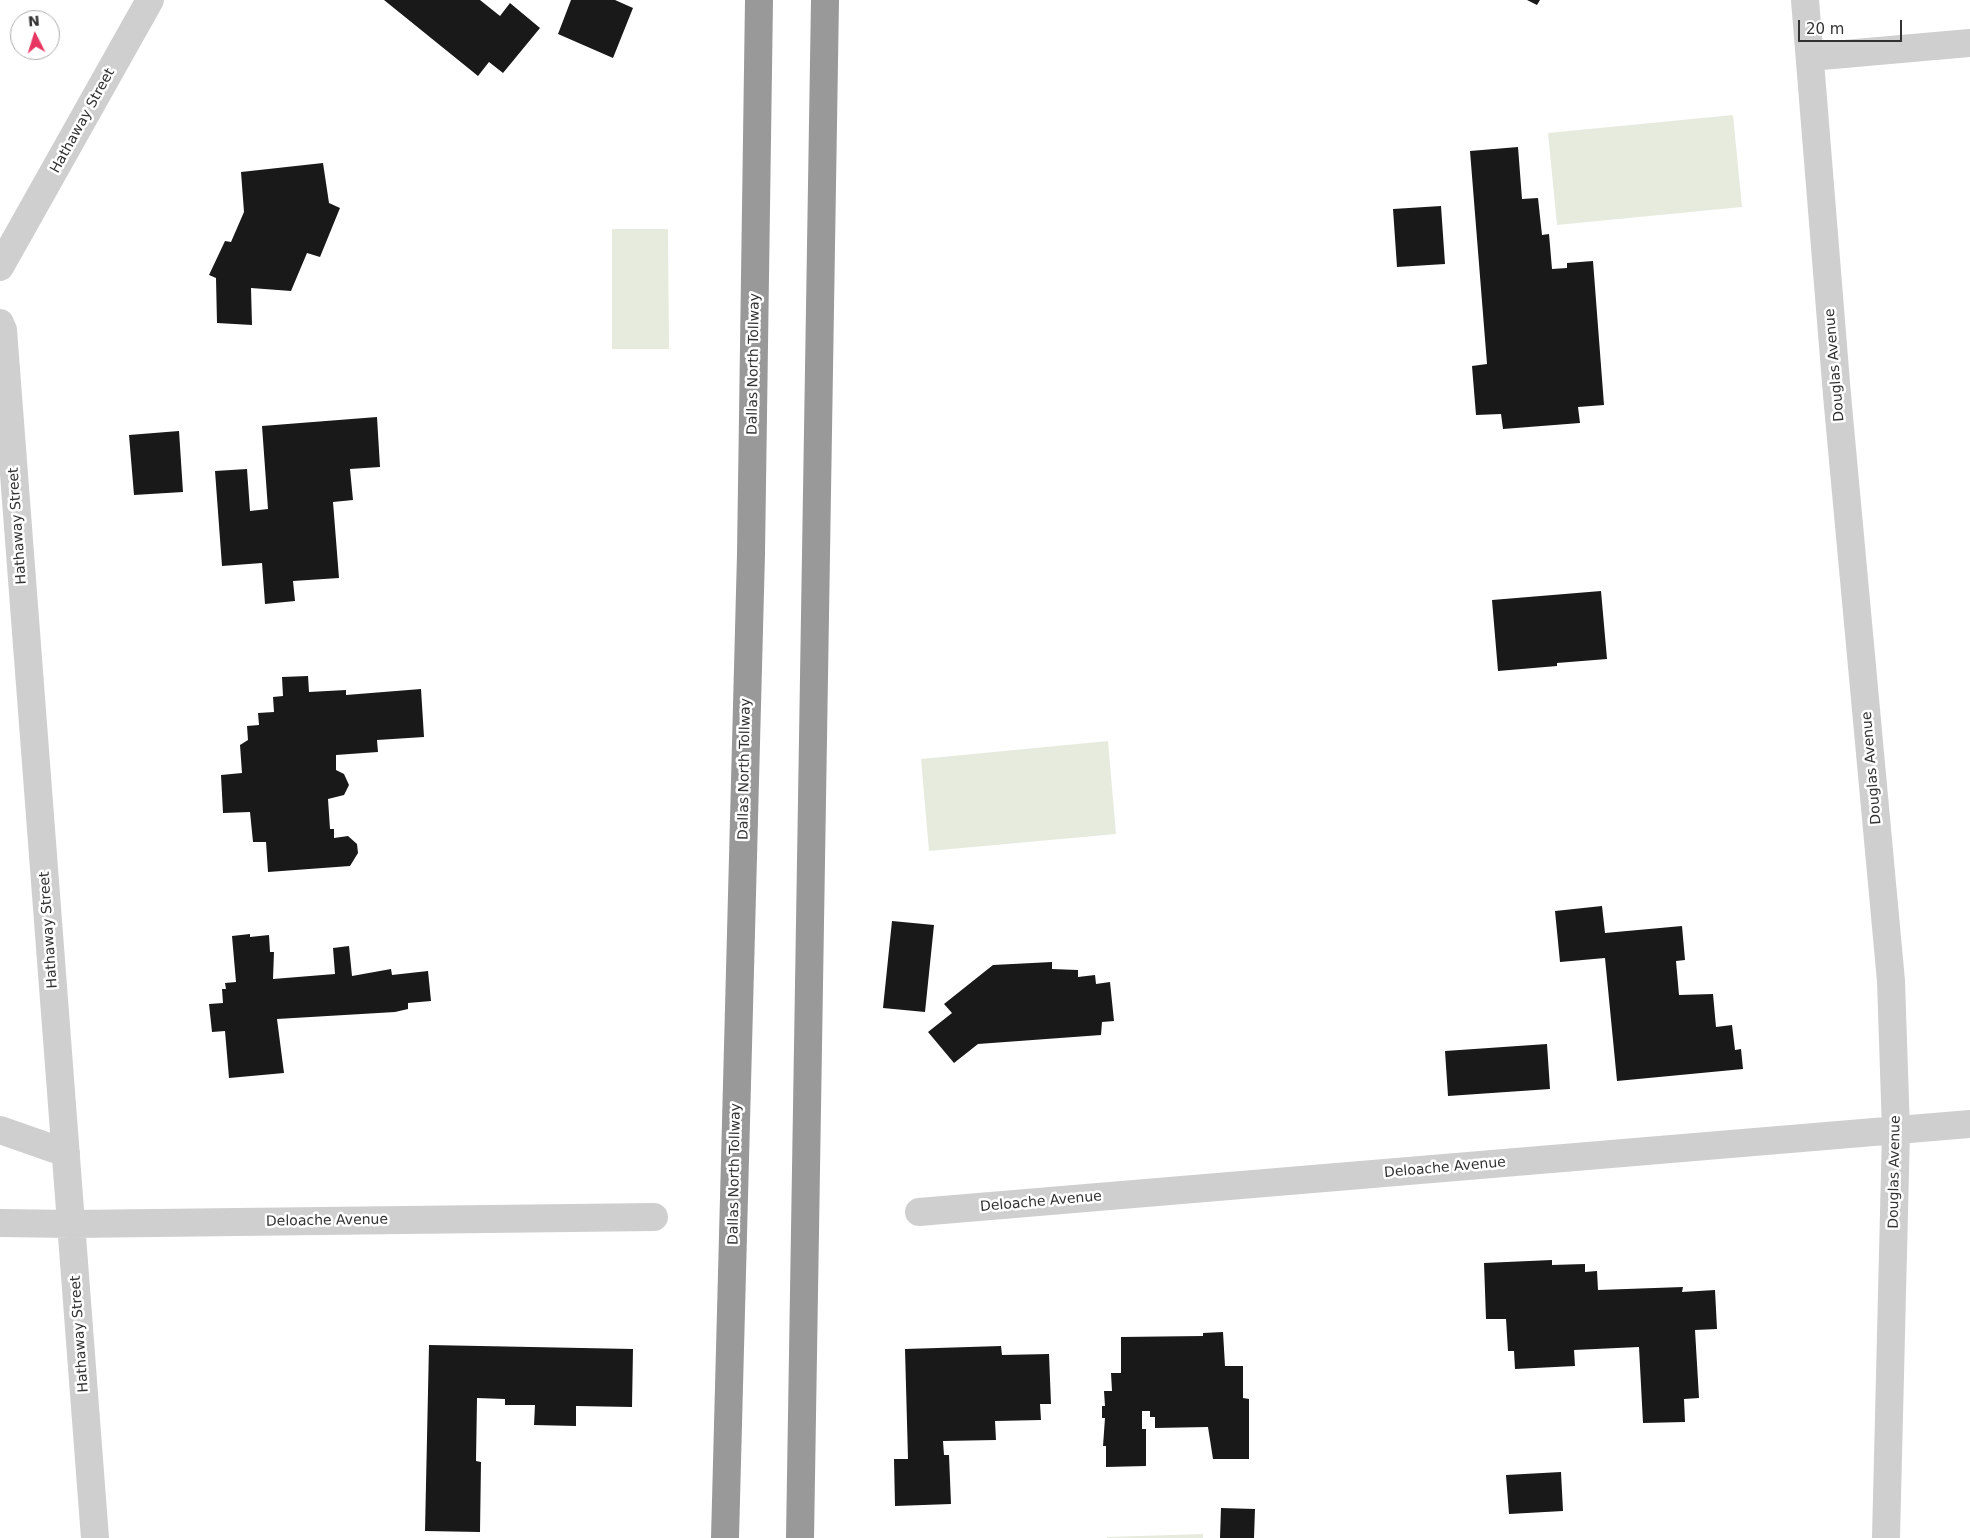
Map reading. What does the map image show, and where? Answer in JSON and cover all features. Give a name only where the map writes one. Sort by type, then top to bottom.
[{"type":"highway","name":"Dallas North Tollway","points":[[725,1538],[751,544],[760,0]]},
{"type":"highway","points":[[800,1538],[825,0]]},
{"type":"street","name":"Hathaway Street","points":[[0,267],[150,0]]},
{"type":"street","name":"Douglas Avenue","points":[[1805,0],[1841,435],[1888,952],[1896,1131],[1886,1538]]},
{"type":"street","points":[[1810,57],[1970,43]]},
{"type":"street","name":"Hathaway Street","points":[[0,323],[3,330],[95,1538]]},
{"type":"street","name":"Deloache Avenue","points":[[919,1212],[1970,1124]]},
{"type":"street","points":[[0,1130],[66,1152]]},
{"type":"street","name":"Deloache Avenue","points":[[0,1223],[72,1224],[654,1217]]},
{"type":"shaded area","points":[[1733,115],[1742,207],[1557,225],[1548,133]]},
{"type":"shaded area","points":[[612,229],[668,229],[669,349],[612,349]]},
{"type":"shaded area","points":[[1108,741],[1116,834],[929,851],[921,759]]},
{"type":"shaded area","points":[[1203,1534],[1203,1538],[1107,1538],[1107,1537]]},
{"type":"building","points":[[384,0],[480,0],[500,16],[510,3],[540,28],[503,73],[489,62],[478,76]]},
{"type":"building","points":[[571,0],[615,0],[633,8],[613,58],[558,34]]},
{"type":"building","points":[[1527,0],[1540,0],[1537,5]]},
{"type":"building","points":[[1518,147],[1522,199],[1538,198],[1542,235],[1549,234],[1552,269],[1567,268],[1567,263],[1593,261],[1604,405],[1578,407],[1580,423],[1503,429],[1501,414],[1476,415],[1472,366],[1487,364],[1470,151]]},
{"type":"building","points":[[323,163],[329,203],[340,208],[320,257],[307,253],[291,291],[251,288],[252,325],[217,323],[216,278],[209,275],[225,241],[231,242],[244,212],[241,172]]},
{"type":"building","points":[[1441,206],[1445,264],[1397,267],[1393,209]]},
{"type":"building","points":[[377,417],[380,467],[350,469],[353,500],[333,502],[339,578],[293,581],[295,601],[265,604],[262,563],[222,566],[215,471],[247,469],[250,511],[268,509],[262,426]]},
{"type":"building","points":[[179,431],[183,492],[134,495],[129,435]]},
{"type":"building","points":[[1601,591],[1607,659],[1498,671],[1492,600]]},
{"type":"building","points":[[308,676],[309,692],[346,690],[346,695],[421,689],[424,737],[377,740],[378,752],[336,755],[336,770],[344,774],[349,785],[344,795],[328,799],[330,829],[334,829],[334,838],[348,836],[357,844],[358,853],[350,866],[268,872],[266,842],[253,842],[250,812],[223,813],[221,775],[242,773],[240,745],[248,740],[247,726],[259,725],[258,713],[274,712],[273,697],[283,696],[282,677]]},
{"type":"building","points":[[1602,906],[1605,933],[1682,926],[1685,960],[1676,961],[1679,995],[1713,994],[1716,1027],[1732,1025],[1735,1050],[1741,1049],[1743,1069],[1617,1081],[1605,958],[1560,962],[1555,911]]},
{"type":"building","points":[[892,921],[934,925],[925,1012],[883,1008]]},
{"type":"building","points":[[250,934],[250,937],[269,935],[270,952],[274,952],[273,979],[335,974],[333,948],[349,946],[352,976],[391,969],[392,975],[428,971],[431,1001],[408,1003],[408,1009],[395,1012],[277,1019],[284,1073],[229,1078],[225,1031],[212,1032],[209,1004],[223,1003],[222,989],[226,989],[225,983],[236,982],[232,936]]},
{"type":"building","points":[[1052,962],[1052,969],[1078,970],[1078,977],[1095,975],[1096,984],[1110,982],[1114,1021],[1102,1022],[1101,1035],[978,1044],[954,1063],[928,1032],[952,1013],[944,1004],[993,965]]},
{"type":"building","points":[[1547,1044],[1550,1089],[1448,1096],[1445,1051]]},
{"type":"building","points":[[1552,1260],[1552,1265],[1585,1264],[1585,1272],[1597,1271],[1598,1290],[1683,1287],[1682,1292],[1715,1290],[1717,1329],[1695,1330],[1699,1398],[1684,1399],[1685,1422],[1643,1423],[1639,1347],[1574,1350],[1575,1366],[1515,1369],[1514,1351],[1508,1351],[1506,1319],[1486,1319],[1484,1263]]},
{"type":"building","points":[[1223,1332],[1225,1366],[1243,1366],[1243,1398],[1249,1399],[1249,1459],[1213,1459],[1208,1427],[1155,1428],[1155,1417],[1150,1417],[1150,1411],[1142,1411],[1142,1429],[1146,1429],[1146,1466],[1106,1467],[1106,1446],[1103,1446],[1105,1418],[1102,1418],[1102,1406],[1105,1406],[1104,1391],[1112,1391],[1111,1373],[1121,1373],[1121,1337],[1203,1336],[1203,1333]]},
{"type":"building","points":[[429,1345],[633,1349],[632,1407],[576,1406],[576,1426],[534,1425],[535,1405],[505,1405],[505,1399],[477,1398],[476,1461],[481,1462],[480,1532],[425,1531]]},
{"type":"building","points":[[1001,1346],[1002,1355],[1049,1354],[1051,1404],[1040,1404],[1041,1420],[995,1421],[996,1440],[943,1441],[944,1455],[949,1455],[951,1504],[895,1506],[894,1459],[908,1459],[905,1349]]},
{"type":"building","points":[[1561,1472],[1563,1511],[1509,1514],[1506,1475]]},
{"type":"building","points":[[1221,1508],[1255,1509],[1254,1538],[1220,1538]]}]
